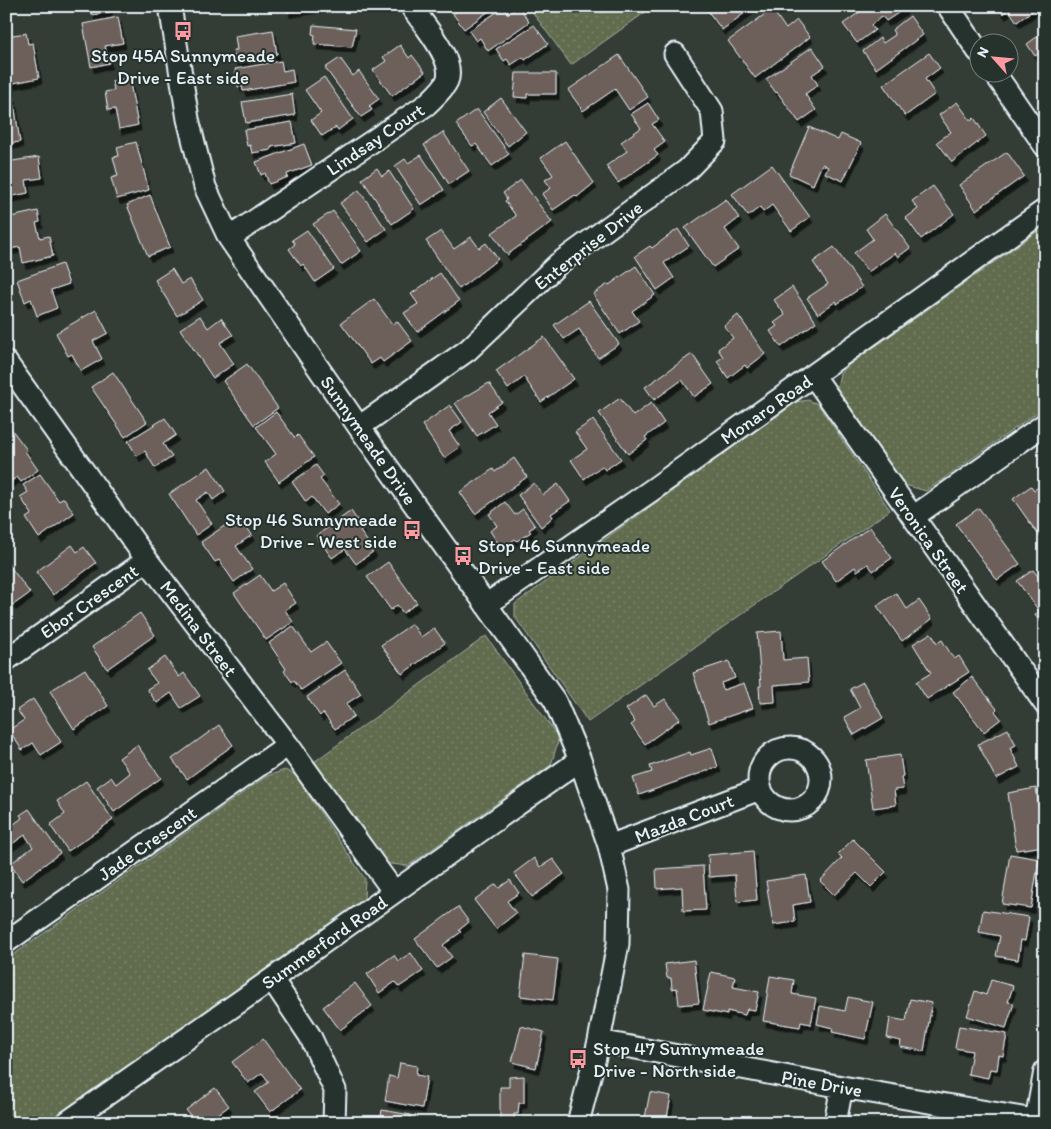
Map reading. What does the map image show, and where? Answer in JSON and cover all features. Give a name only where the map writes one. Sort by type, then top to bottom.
[{"type":"street","name":"Sunnymeade Drive","points":[[170,6],[188,119],[205,187],[229,238],[359,427],[554,702],[580,760],[609,846],[619,890],[618,944],[599,1041],[578,1123]]},
{"type":"street","points":[[948,6],[968,36]]},
{"type":"street","name":"Lindsay Court","points":[[229,238],[426,105],[439,92],[448,80],[448,64],[442,51],[413,9]]},
{"type":"street","name":"Enterprise Drive","points":[[359,427],[468,350],[558,264],[687,170],[715,141],[712,111],[675,54]]},
{"type":"street","points":[[1001,82],[1045,146]]},
{"type":"street","name":"Monaro Road","points":[[486,605],[1045,210]]},
{"type":"street","name":"Medina Street","points":[[6,362],[147,560],[288,745],[394,892]]},
{"type":"street","name":"Veronica Street","points":[[813,375],[1045,704]]},
{"type":"street","points":[[913,517],[1045,424]]},
{"type":"street","name":"Ebor Crescent","points":[[6,660],[147,560]]},
{"type":"street","name":"Jade Crescent","points":[[6,942],[288,745]]},
{"type":"street","name":"Summerford Road","points":[[66,1123],[580,760]]},
{"type":"street","name":"Mazda Court","points":[[609,846],[760,789]]},
{"type":"street","points":[[272,979],[310,1036],[334,1090],[334,1123]]},
{"type":"street","name":"Pine Drive","points":[[599,1041],[842,1087],[1040,1121]]},
{"type":"street","points":[[1040,1121],[1045,1071]]},
{"type":"street","points":[[835,1123],[842,1087]]},
{"type":"green space","points":[[528,6],[654,6],[571,65]]},
{"type":"green space","points":[[1045,226],[1045,407],[926,491],[905,485],[837,388],[840,373]]},
{"type":"green space","points":[[808,400],[818,404],[890,510],[588,722],[515,617],[515,604],[796,402]]},
{"type":"green space","points":[[486,636],[559,738],[551,765],[408,866],[382,863],[314,762]]},
{"type":"green space","points":[[285,770],[295,775],[365,879],[364,899],[55,1123],[6,1123],[6,960],[267,776]]},
{"type":"building","points":[[90,6],[109,6],[110,12],[92,15]]},
{"type":"building","points":[[286,6],[324,6],[287,12]]},
{"type":"building","points":[[464,6],[496,6],[464,29],[453,14]]},
{"type":"building","points":[[519,6],[529,22],[488,51],[480,38],[476,41],[469,31],[504,7],[508,14]]},
{"type":"building","points":[[704,6],[754,6],[722,30]]},
{"type":"building","points":[[868,6],[903,6],[904,9],[886,21],[882,16],[871,25],[875,30],[857,43],[843,24]]},
{"type":"building","points":[[997,6],[1033,6],[1035,9],[1017,22],[1008,9],[1003,14]]},
{"type":"building","points":[[772,9],[786,29],[797,20],[810,37],[755,78],[728,41]]},
{"type":"building","points":[[910,16],[923,35],[876,69],[863,51],[880,38],[883,43],[895,35],[892,30]]},
{"type":"building","points":[[118,17],[123,43],[105,46],[109,63],[91,67],[83,24]]},
{"type":"building","points":[[313,25],[356,29],[352,47],[314,44]]},
{"type":"building","points":[[534,25],[548,44],[525,60],[523,57],[511,65],[507,59],[504,61],[496,49]]},
{"type":"building","points":[[273,30],[277,54],[235,61],[233,50],[237,50],[235,36]]},
{"type":"building","points":[[1045,31],[1045,63],[1038,54],[1035,56],[1027,44]]},
{"type":"building","points":[[26,33],[28,44],[33,43],[39,78],[8,84],[6,36]]},
{"type":"building","points":[[400,45],[409,58],[412,55],[425,72],[392,96],[373,70],[386,61],[383,57]]},
{"type":"building","points":[[812,47],[825,66],[812,75],[818,85],[805,94],[816,110],[799,122],[766,79]]},
{"type":"building","points":[[929,53],[940,68],[925,79],[935,94],[905,116],[883,85]]},
{"type":"building","points":[[619,55],[648,97],[629,110],[615,89],[583,111],[568,90]]},
{"type":"building","points":[[340,58],[353,76],[359,71],[379,99],[369,106],[372,110],[361,117],[325,68]]},
{"type":"building","points":[[281,61],[283,71],[292,69],[294,82],[243,91],[242,86],[238,87],[235,69]]},
{"type":"building","points":[[516,73],[556,73],[556,94],[527,94],[527,98],[514,97]]},
{"type":"building","points":[[324,77],[353,119],[338,130],[336,127],[322,136],[311,120],[321,113],[305,90]]},
{"type":"building","points":[[129,78],[138,125],[119,129],[115,109],[108,110],[105,92],[114,90],[112,81]]},
{"type":"building","points":[[292,94],[295,115],[246,123],[242,102]]},
{"type":"building","points":[[13,96],[20,142],[6,144],[6,97]]},
{"type":"building","points":[[501,98],[526,132],[508,146],[483,112]]},
{"type":"building","points":[[957,102],[971,121],[974,118],[986,136],[952,162],[937,142],[951,132],[939,115]]},
{"type":"building","points":[[648,103],[659,120],[652,124],[665,142],[654,150],[658,155],[618,183],[606,166],[627,151],[621,142],[641,128],[631,114]]},
{"type":"building","points":[[477,109],[509,154],[492,166],[476,144],[472,146],[456,124]]},
{"type":"building","points":[[292,122],[296,143],[271,147],[271,150],[252,153],[250,145],[247,146],[244,130]]},
{"type":"building","points":[[809,127],[838,140],[841,134],[861,143],[843,181],[825,173],[828,167],[822,164],[813,185],[789,174]]},
{"type":"building","points":[[443,132],[469,171],[449,184],[424,145]]},
{"type":"building","points":[[565,141],[594,183],[577,197],[575,195],[553,210],[542,194],[551,188],[545,180],[553,175],[541,158]]},
{"type":"building","points":[[136,142],[149,190],[117,199],[111,178],[118,176],[113,157],[119,156],[117,147]]},
{"type":"building","points":[[304,144],[312,165],[287,174],[288,177],[269,184],[265,173],[261,175],[256,162]]},
{"type":"building","points":[[1007,152],[1024,176],[976,210],[959,185]]},
{"type":"building","points":[[421,155],[444,190],[421,205],[395,166],[405,159],[408,163]]},
{"type":"building","points":[[39,157],[42,178],[26,180],[28,193],[8,197],[6,162]]},
{"type":"building","points":[[772,165],[810,217],[791,231],[772,205],[763,212],[760,207],[748,216],[732,194]]},
{"type":"building","points":[[377,168],[382,176],[389,171],[414,209],[392,224],[362,179]]},
{"type":"building","points":[[521,180],[552,222],[507,255],[492,233],[516,216],[505,201],[507,199],[503,193]]},
{"type":"building","points":[[933,186],[954,214],[921,239],[906,218],[918,209],[912,201]]},
{"type":"building","points":[[359,190],[386,229],[368,242],[340,203]]},
{"type":"building","points":[[150,195],[170,247],[148,256],[127,205]]},
{"type":"building","points":[[726,199],[739,218],[725,229],[739,249],[713,267],[685,228]]},
{"type":"building","points":[[38,211],[40,222],[36,223],[40,238],[49,236],[53,256],[23,263],[20,247],[9,249],[6,236],[6,218]]},
{"type":"building","points":[[333,211],[361,251],[341,265],[313,224]]},
{"type":"building","points":[[885,214],[910,248],[898,257],[895,253],[868,272],[854,253],[873,239],[866,229]]},
{"type":"building","points":[[678,229],[689,246],[664,263],[674,278],[657,290],[635,256],[650,246],[652,248]]},
{"type":"building","points":[[307,230],[334,269],[315,282],[303,264],[301,266],[289,249],[295,244],[292,240]]},
{"type":"building","points":[[441,231],[454,249],[471,237],[479,248],[486,243],[498,259],[459,289],[426,241]]},
{"type":"building","points":[[834,247],[862,287],[837,304],[836,301],[818,314],[807,298],[828,284],[813,262]]},
{"type":"building","points":[[62,264],[69,284],[51,290],[57,308],[37,316],[31,299],[25,302],[17,280]]},
{"type":"building","points":[[636,266],[655,295],[632,311],[639,321],[620,334],[593,294]]},
{"type":"building","points":[[172,269],[181,284],[190,279],[203,300],[177,316],[155,280]]},
{"type":"building","points":[[440,273],[459,301],[417,332],[404,313],[418,304],[411,294]]},
{"type":"building","points":[[792,287],[816,322],[781,347],[770,331],[777,326],[774,323],[785,315],[774,300]]},
{"type":"building","points":[[374,299],[392,324],[397,321],[412,341],[383,362],[380,358],[371,364],[341,323]]},
{"type":"building","points":[[589,301],[619,344],[598,358],[579,329],[564,339],[554,325]]},
{"type":"building","points":[[96,310],[108,333],[93,341],[102,359],[81,371],[72,354],[68,356],[56,333]]},
{"type":"building","points":[[738,315],[765,354],[747,368],[745,365],[728,378],[717,361],[723,357],[718,349],[733,338],[724,326]]},
{"type":"building","points":[[200,316],[208,328],[221,318],[233,335],[220,343],[234,364],[213,378],[180,329]]},
{"type":"building","points":[[544,337],[574,379],[541,402],[524,377],[508,389],[496,371]]},
{"type":"building","points":[[692,354],[713,384],[694,397],[682,380],[654,400],[645,387]]},
{"type":"building","points":[[247,364],[278,408],[254,425],[223,381]]},
{"type":"building","points":[[113,372],[147,422],[125,437],[91,387]]},
{"type":"building","points":[[489,383],[502,402],[488,412],[496,424],[477,436],[455,403]]},
{"type":"building","points":[[620,398],[633,416],[651,403],[664,423],[645,437],[647,440],[628,454],[599,413]]},
{"type":"building","points":[[450,405],[462,422],[449,431],[460,447],[444,458],[422,425]]},
{"type":"building","points":[[276,412],[295,438],[298,435],[314,457],[279,482],[265,462],[276,454],[256,427]]},
{"type":"building","points":[[165,418],[176,435],[163,444],[172,457],[155,468],[145,451],[137,456],[128,441]]},
{"type":"building","points":[[593,420],[621,459],[605,470],[602,466],[584,479],[571,460],[587,449],[575,432]]},
{"type":"building","points":[[6,422],[27,450],[25,451],[38,470],[21,482],[17,477],[6,485]]},
{"type":"building","points":[[514,458],[527,477],[475,514],[460,492],[493,469],[495,472]]},
{"type":"building","points":[[316,465],[324,476],[320,479],[339,504],[325,514],[312,497],[306,502],[292,482]]},
{"type":"building","points":[[209,467],[225,491],[213,500],[208,492],[196,500],[212,524],[196,535],[169,494]]},
{"type":"building","points":[[40,474],[59,501],[64,498],[74,513],[39,538],[26,518],[32,514],[20,497],[28,492],[23,485]]},
{"type":"building","points":[[534,483],[543,495],[558,484],[570,501],[551,514],[553,517],[541,527],[518,495]]},
{"type":"building","points":[[1045,483],[1045,534],[1040,537],[1013,499],[1031,486],[1034,490]]},
{"type":"building","points":[[505,502],[515,515],[523,509],[535,526],[529,530],[531,532],[517,541],[515,539],[502,549],[490,531],[497,526],[489,514]]},
{"type":"building","points":[[979,508],[1020,564],[997,580],[956,524]]},
{"type":"building","points":[[351,511],[363,529],[360,531],[374,551],[356,564],[345,549],[332,558],[316,536]]},
{"type":"building","points":[[239,516],[252,535],[236,546],[252,569],[234,582],[219,560],[215,562],[201,542]]},
{"type":"building","points":[[870,527],[892,558],[873,571],[868,564],[857,571],[855,567],[836,581],[822,561]]},
{"type":"building","points":[[72,545],[77,552],[84,547],[96,563],[53,595],[36,572]]},
{"type":"building","points":[[6,561],[30,593],[13,605],[11,602],[6,606]]},
{"type":"building","points":[[388,562],[417,603],[403,613],[397,605],[391,610],[367,577]]},
{"type":"building","points":[[1033,570],[1045,585],[1045,628],[1035,615],[1039,611],[1017,581]]},
{"type":"building","points":[[260,575],[271,591],[283,583],[296,603],[285,610],[293,622],[266,640],[234,593]]},
{"type":"building","points":[[896,593],[907,609],[919,600],[932,619],[902,641],[877,606]]},
{"type":"building","points":[[140,613],[155,635],[107,669],[92,647]]},
{"type":"building","points":[[412,624],[421,637],[434,628],[445,643],[402,674],[381,645]]},
{"type":"building","points":[[293,626],[311,652],[326,642],[341,663],[301,690],[284,671],[286,669],[269,643]]},
{"type":"building","points":[[781,631],[783,660],[807,658],[809,682],[774,685],[775,702],[760,703],[759,686],[761,686],[757,633]]},
{"type":"building","points":[[931,633],[937,643],[942,640],[954,659],[959,656],[969,672],[927,699],[916,682],[931,673],[913,644]]},
{"type":"building","points":[[165,657],[179,677],[184,673],[200,696],[181,708],[171,693],[157,703],[147,689],[157,683],[147,670]]},
{"type":"building","points":[[729,661],[735,678],[721,683],[723,690],[744,683],[753,708],[709,723],[693,673]]},
{"type":"building","points":[[85,669],[108,706],[74,729],[50,691]]},
{"type":"building","points":[[345,670],[361,694],[346,704],[354,716],[335,729],[323,713],[320,716],[307,697]]},
{"type":"building","points":[[972,677],[997,709],[995,711],[1001,719],[984,732],[953,692]]},
{"type":"building","points":[[863,682],[883,718],[854,735],[844,717],[860,708],[850,689]]},
{"type":"building","points":[[646,695],[654,706],[665,699],[680,719],[645,744],[631,725],[635,722],[626,709]]},
{"type":"building","points":[[33,699],[61,742],[41,755],[33,743],[22,750],[9,730],[24,720],[17,710]]},
{"type":"building","points":[[219,725],[233,745],[187,779],[172,759]]},
{"type":"building","points":[[1008,729],[1016,745],[1010,748],[1019,767],[996,779],[978,744]]},
{"type":"building","points":[[137,745],[161,778],[114,812],[97,787],[111,777],[116,784],[130,773],[119,758]]},
{"type":"building","points":[[712,748],[718,767],[639,795],[633,778],[652,772],[650,766],[690,752],[691,755]]},
{"type":"building","points":[[900,755],[903,789],[894,790],[896,805],[873,808],[866,760]]},
{"type":"building","points":[[86,781],[113,820],[68,851],[50,825],[65,814],[57,801]]},
{"type":"building","points":[[1036,788],[1045,846],[1016,850],[1008,793]]},
{"type":"building","points":[[29,809],[60,853],[22,881],[10,864],[33,847],[25,835],[9,846],[6,843],[6,830],[22,818],[20,815]]},
{"type":"building","points":[[853,839],[886,872],[871,887],[857,873],[834,895],[820,881],[842,858],[838,854]]},
{"type":"building","points":[[753,851],[757,900],[737,902],[735,875],[709,877],[708,855]]},
{"type":"building","points":[[1010,854],[1039,859],[1031,908],[1002,904]]},
{"type":"building","points":[[534,858],[540,867],[553,859],[564,874],[532,897],[514,873]]},
{"type":"building","points":[[703,866],[706,910],[683,911],[682,887],[657,889],[656,869]]},
{"type":"building","points":[[806,875],[810,902],[793,905],[795,922],[773,925],[766,881]]},
{"type":"building","points":[[510,880],[519,893],[507,901],[516,913],[496,929],[474,900],[496,884],[499,888]]},
{"type":"building","points":[[458,907],[469,922],[459,930],[461,932],[443,945],[452,957],[437,968],[415,939]]},
{"type":"building","points":[[983,910],[1029,917],[1025,941],[1021,940],[1018,960],[996,956],[1000,936],[979,932]]},
{"type":"building","points":[[411,953],[423,971],[399,987],[395,982],[379,993],[367,974],[394,955],[398,961]]},
{"type":"building","points":[[525,955],[558,959],[553,1000],[520,996]]},
{"type":"building","points":[[694,960],[699,1003],[679,1005],[677,988],[672,989],[671,978],[667,978],[665,964]]},
{"type":"building","points":[[711,972],[735,977],[733,987],[759,992],[755,1010],[747,1009],[745,1015],[727,1011],[727,1015],[703,1010]]},
{"type":"building","points":[[770,976],[794,980],[792,994],[816,998],[811,1024],[801,1022],[800,1027],[763,1021]]},
{"type":"building","points":[[991,980],[1013,986],[1008,1002],[1014,1003],[1006,1028],[967,1016],[975,991],[986,995]]},
{"type":"building","points":[[355,983],[372,1006],[340,1030],[323,1007]]},
{"type":"building","points":[[848,997],[873,1002],[865,1039],[832,1032],[833,1028],[817,1024],[820,1006],[845,1011]]},
{"type":"building","points":[[910,999],[932,1003],[924,1051],[900,1047],[901,1041],[887,1038],[890,1018],[906,1021]]},
{"type":"building","points":[[521,1026],[544,1032],[536,1068],[512,1062]]},
{"type":"building","points":[[959,1026],[1007,1034],[1003,1056],[999,1055],[997,1070],[990,1069],[988,1078],[968,1074],[972,1051],[955,1048]]},
{"type":"building","points":[[263,1039],[300,1090],[270,1112],[255,1092],[269,1082],[262,1073],[248,1083],[232,1062]]},
{"type":"building","points":[[400,1063],[417,1066],[416,1075],[427,1077],[422,1108],[385,1101],[389,1076],[397,1078]]},
{"type":"building","points":[[524,1076],[524,1103],[519,1103],[518,1114],[514,1114],[514,1119],[500,1119],[500,1087],[509,1087],[509,1077]]},
{"type":"building","points":[[215,1088],[229,1106],[209,1121],[211,1123],[196,1123],[186,1110]]},
{"type":"building","points":[[650,1092],[671,1096],[666,1123],[644,1123]]},
{"type":"building","points":[[382,1110],[411,1115],[410,1123],[380,1123]]},
{"type":"building","points":[[695,1117],[733,1123],[695,1123]]},
{"type":"place","name":"Stop 45A Sunnymeade Drive - East side","points":[[183,31]]},
{"type":"place","name":"Stop 46 Sunnymeade Drive - West side","points":[[412,530]]},
{"type":"place","name":"Stop 46 Sunnymeade Drive - East side","points":[[463,556]]},
{"type":"place","name":"Stop 47 Sunnymeade Drive - North side","points":[[578,1059]]}]
